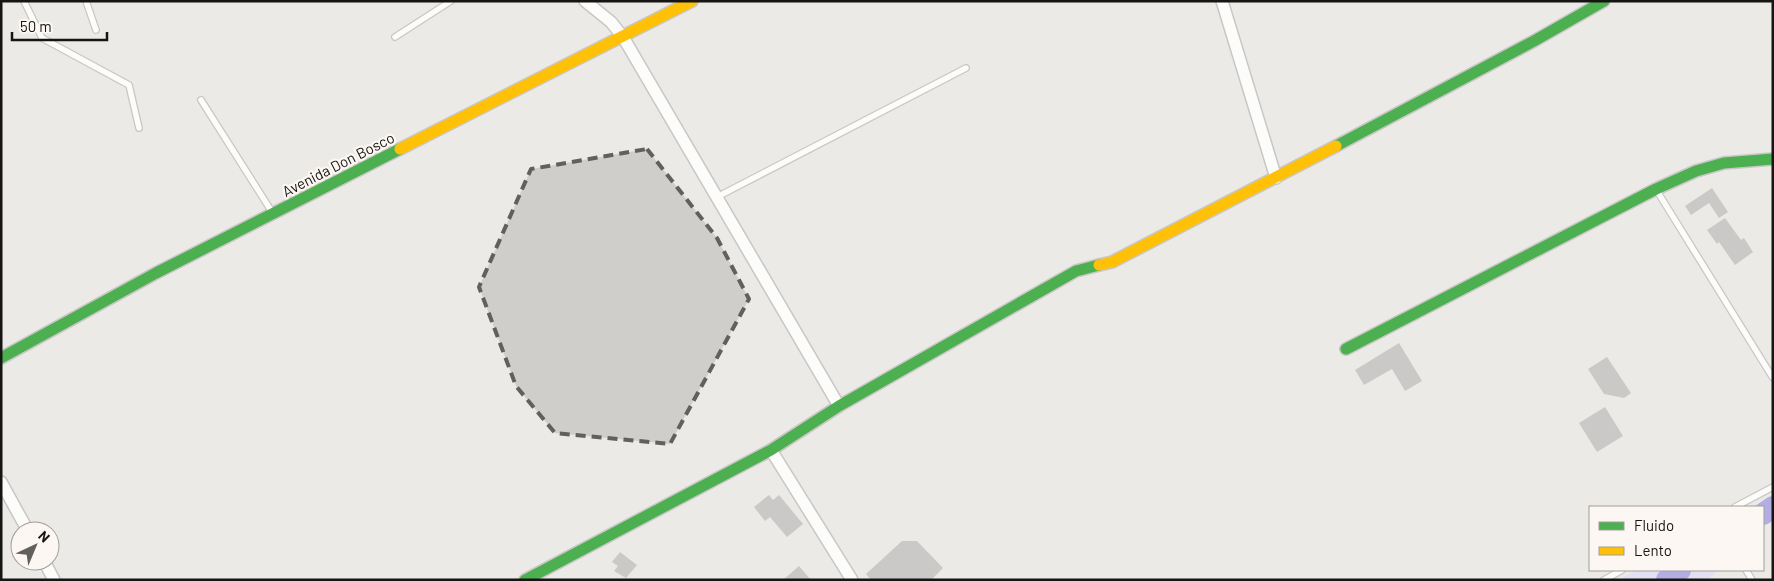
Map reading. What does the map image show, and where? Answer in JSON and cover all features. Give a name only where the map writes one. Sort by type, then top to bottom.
[{"type":"street","points":[[585,1],[611,22],[623,37],[839,406]]},
{"type":"street","name":"Avenida Don Bosco","points":[[1,358],[156,273],[692,1]]},
{"type":"street","points":[[1222,1],[1276,178]]},
{"type":"street","points":[[525,580],[772,450],[839,406],[1076,271],[1112,262],[1276,178],[1534,41],[1604,1]]},
{"type":"street","points":[[1346,348],[1656,189],[1696,171],[1724,163],[1773,159]]},
{"type":"street","points":[[772,450],[852,580]]},
{"type":"street","points":[[2,486],[22,521]]},
{"type":"lane","points":[[24,1],[42,38],[129,85],[139,128]]},
{"type":"lane","points":[[86,1],[96,30]]},
{"type":"lane","points":[[396,37],[450,1]]},
{"type":"lane","points":[[717,198],[966,68]]},
{"type":"lane","points":[[202,100],[273,214]]},
{"type":"lane","points":[[1656,189],[1773,378]]},
{"type":"lane","points":[[1737,506],[1773,487]]},
{"type":"lane","points":[[1604,580],[1620,571]]},
{"type":"highlighted area","points":[[647,149],[717,238],[749,299],[670,444],[555,433],[516,386],[479,287],[531,169]]},
{"type":"shaded area","points":[[1635,571],[1716,571],[1708,580],[1619,580]]},
{"type":"building","points":[[1712,188],[1728,212],[1719,218],[1709,203],[1691,215],[1685,206]]},
{"type":"building","points":[[1725,218],[1741,240],[1744,238],[1753,252],[1735,265],[1719,242],[1717,244],[1707,230]]},
{"type":"building","points":[[1399,343],[1422,381],[1405,391],[1392,369],[1364,385],[1355,370]]},
{"type":"building","points":[[1607,357],[1631,393],[1624,398],[1604,394],[1588,369]]},
{"type":"building","points":[[1605,407],[1623,436],[1597,452],[1579,423]]},
{"type":"building","points":[[769,495],[773,500],[779,495],[803,524],[787,537],[770,517],[765,521],[754,507]]},
{"type":"building","points":[[902,541],[917,541],[943,568],[931,580],[871,580],[866,574]]},
{"type":"building","points":[[620,552],[637,565],[626,578],[614,571],[618,566],[612,562]]},
{"type":"building","points":[[799,566],[811,580],[783,580]]},
{"type":"waterway","points":[[1764,513],[1773,507]]},
{"type":"waterway","points":[[1667,580],[1679,571]]},
{"type":"traffic: fast","points":[[1336,146],[1534,41],[1604,1]]},
{"type":"traffic: fast","points":[[1,358],[156,273],[400,149]]},
{"type":"traffic: fast","points":[[1346,349],[1656,189],[1696,171],[1724,163],[1773,159]]},
{"type":"traffic: fast","points":[[525,580],[771,450],[839,406],[1076,271],[1099,265]]},
{"type":"traffic: slow","points":[[400,149],[692,1]]},
{"type":"traffic: slow","points":[[1099,265],[1112,262],[1336,146]]}]
